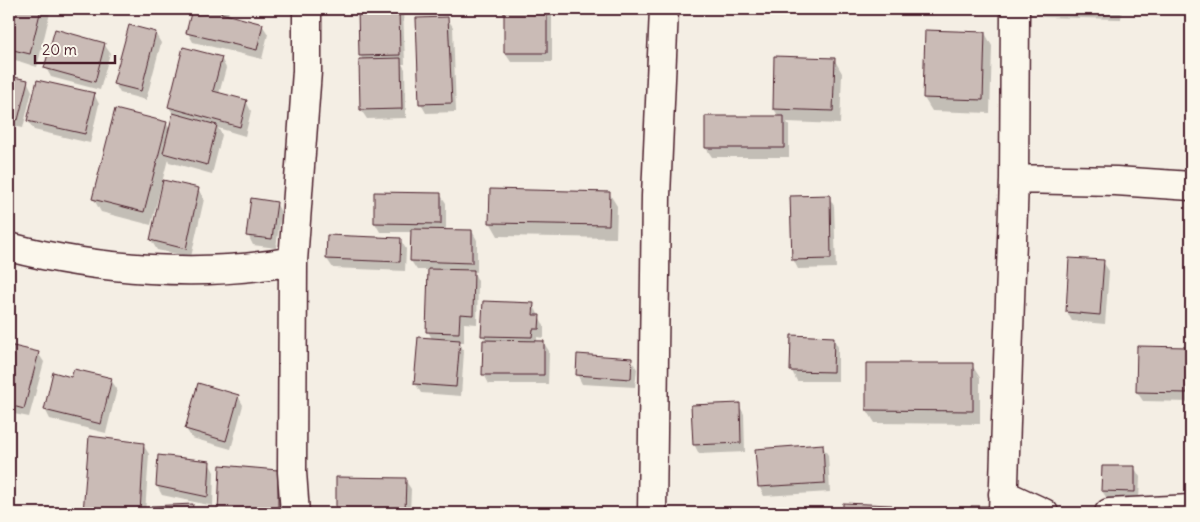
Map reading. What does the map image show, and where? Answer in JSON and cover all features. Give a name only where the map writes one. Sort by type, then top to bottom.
[{"type":"street","points":[[295,513],[292,472],[293,261],[307,70],[308,9]]},
{"type":"street","points":[[652,513],[656,196],[664,9]]},
{"type":"street","points":[[1015,9],[1014,178],[1003,504],[1044,513]]},
{"type":"street","points":[[1014,178],[1116,181],[1191,186]]},
{"type":"street","points":[[9,247],[97,263],[166,269],[266,266],[293,261]]},
{"type":"street","points":[[1108,513],[1191,509]]},
{"type":"building","points":[[9,9],[41,9],[30,54],[9,49]]},
{"type":"building","points":[[192,9],[222,9],[221,13],[263,24],[257,50],[186,33]]},
{"type":"building","points":[[358,9],[399,9],[400,55],[359,56]]},
{"type":"building","points":[[504,9],[547,9],[547,53],[504,53]]},
{"type":"building","points":[[448,17],[452,103],[419,104],[416,18]]},
{"type":"building","points":[[129,25],[156,32],[141,91],[113,84]]},
{"type":"building","points":[[55,29],[105,43],[95,82],[44,68]]},
{"type":"building","points":[[925,30],[985,32],[983,100],[923,98]]},
{"type":"building","points":[[183,47],[222,57],[213,91],[247,100],[240,127],[168,107]]},
{"type":"building","points":[[774,56],[835,58],[833,111],[773,109]]},
{"type":"building","points":[[401,58],[402,109],[360,110],[359,59]]},
{"type":"building","points":[[9,76],[28,80],[18,120],[9,117]]},
{"type":"building","points":[[37,80],[95,93],[85,134],[27,121]]},
{"type":"building","points":[[115,109],[167,122],[144,212],[92,199]]},
{"type":"building","points":[[173,113],[217,125],[207,165],[163,153]]},
{"type":"building","points":[[705,116],[784,116],[784,148],[705,148]]},
{"type":"building","points":[[163,180],[199,188],[186,249],[150,240]]},
{"type":"building","points":[[490,189],[610,192],[609,225],[489,223]]},
{"type":"building","points":[[374,192],[441,193],[441,224],[374,223]]},
{"type":"building","points":[[830,195],[831,259],[792,260],[790,196]]},
{"type":"building","points":[[251,198],[277,202],[272,239],[246,236]]},
{"type":"building","points":[[411,229],[472,230],[472,263],[410,261]]},
{"type":"building","points":[[327,235],[401,238],[400,262],[326,259]]},
{"type":"building","points":[[1069,258],[1104,260],[1100,315],[1066,312]]},
{"type":"building","points":[[428,269],[474,270],[473,315],[460,314],[459,333],[426,332]]},
{"type":"building","points":[[483,301],[534,303],[533,315],[540,315],[539,329],[533,329],[532,337],[481,336]]},
{"type":"building","points":[[791,335],[834,337],[833,372],[790,371]]},
{"type":"building","points":[[418,337],[460,340],[456,387],[414,384]]},
{"type":"building","points":[[483,340],[544,341],[544,375],[482,375]]},
{"type":"building","points":[[9,345],[39,352],[24,409],[9,405]]},
{"type":"building","points":[[1137,346],[1188,347],[1187,393],[1136,392]]},
{"type":"building","points":[[577,354],[632,358],[631,379],[576,375]]},
{"type":"building","points":[[866,363],[973,363],[973,411],[866,410]]},
{"type":"building","points":[[74,369],[112,378],[101,424],[44,410],[53,372],[71,377]]},
{"type":"building","points":[[198,383],[239,395],[226,441],[185,429]]},
{"type":"building","points":[[740,403],[741,443],[693,445],[691,405]]},
{"type":"building","points":[[89,436],[144,443],[140,513],[83,513]]},
{"type":"building","points":[[823,444],[825,483],[758,487],[755,449]]},
{"type":"building","points":[[158,455],[210,461],[208,497],[156,486]]},
{"type":"building","points":[[220,465],[278,470],[278,513],[218,513]]},
{"type":"building","points":[[1102,466],[1135,466],[1135,492],[1101,491]]},
{"type":"building","points":[[336,477],[406,478],[405,513],[336,513]]},
{"type":"building","points":[[843,503],[892,505],[892,513],[843,513]]},
{"type":"building","points":[[193,504],[192,513],[150,513],[151,506]]},
{"type":"building","points":[[971,506],[990,506],[990,513],[971,513]]}]
